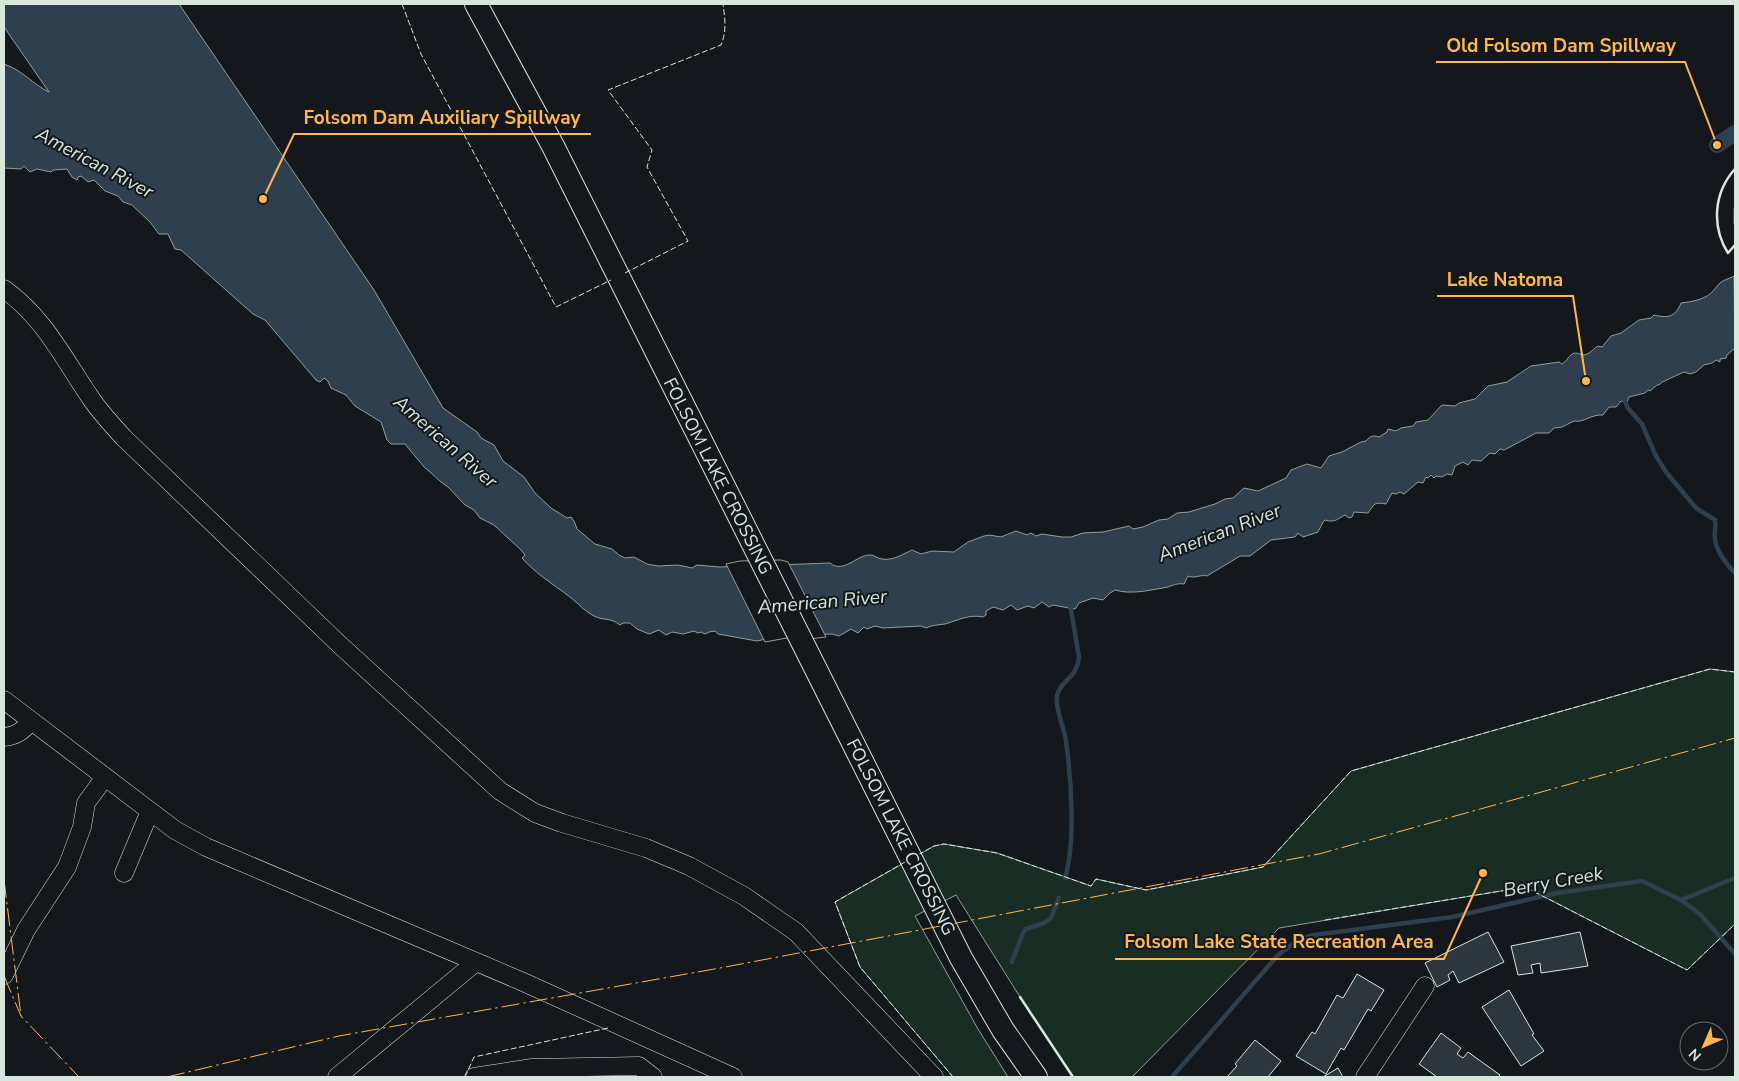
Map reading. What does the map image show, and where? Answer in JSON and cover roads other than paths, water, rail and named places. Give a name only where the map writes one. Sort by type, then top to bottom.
[{"type":"main road","name":"FOLSOM LAKE CROSSING","points":[[476,4],[548,137],[962,958],[1004,1030],[1036,1077]]},
{"type":"lane","points":[[4,289],[16,298],[48,331],[93,402],[124,438],[340,645],[500,791],[535,813],[646,848],[690,866],[744,896],[796,932],[934,1077]]},
{"type":"lane","points":[[4,700],[175,830],[206,847],[476,962],[733,1077]]},
{"type":"lane","points":[[4,737],[16,736],[31,721]]},
{"type":"lane","points":[[4,975],[26,930],[67,867],[82,827],[86,802],[105,777]]},
{"type":"lane","points":[[124,873],[150,811]]},
{"type":"lane","points":[[337,1077],[476,962]]},
{"type":"lane","points":[[1368,1076],[1425,986]]},
{"type":"lane","points":[[474,1077],[532,1068],[639,1066],[653,1077]]},
{"type":"water","name":"American River","points":[[4,4],[179,4],[374,290],[443,408],[477,432],[481,438],[494,445],[503,461],[524,477],[535,493],[551,508],[567,518],[571,517],[577,529],[595,544],[612,549],[625,558],[634,557],[647,564],[658,566],[678,565],[692,568],[697,565],[720,567],[830,563],[840,566],[870,555],[881,559],[890,559],[912,550],[921,554],[932,551],[954,552],[968,542],[984,536],[1001,537],[1016,531],[1027,535],[1031,533],[1036,536],[1042,534],[1071,537],[1083,533],[1103,532],[1129,526],[1133,529],[1143,527],[1159,520],[1168,519],[1177,513],[1189,512],[1233,498],[1244,488],[1258,491],[1286,478],[1291,470],[1307,464],[1321,468],[1329,456],[1366,441],[1372,436],[1379,437],[1387,432],[1388,429],[1396,431],[1413,426],[1416,422],[1428,420],[1442,405],[1455,406],[1459,403],[1475,399],[1488,386],[1507,382],[1531,366],[1559,362],[1562,364],[1574,353],[1585,355],[1598,346],[1602,347],[1611,336],[1621,333],[1639,320],[1651,318],[1654,315],[1670,316],[1676,312],[1681,303],[1705,297],[1712,293],[1721,282],[1734,276],[1735,348],[1726,358],[1720,359],[1720,362],[1716,360],[1690,374],[1684,372],[1662,382],[1650,391],[1648,390],[1645,393],[1629,397],[1627,402],[1621,401],[1616,407],[1609,407],[1603,415],[1574,421],[1562,427],[1554,428],[1549,433],[1536,433],[1504,450],[1500,449],[1495,454],[1490,453],[1481,461],[1472,460],[1468,465],[1463,462],[1455,466],[1452,475],[1447,474],[1434,478],[1431,475],[1428,478],[1426,477],[1423,483],[1418,482],[1404,494],[1400,492],[1392,493],[1386,504],[1375,504],[1368,513],[1354,512],[1352,517],[1349,518],[1345,515],[1334,521],[1325,520],[1318,532],[1303,537],[1298,533],[1295,537],[1271,540],[1250,556],[1240,556],[1207,576],[1188,576],[1184,584],[1141,592],[1115,590],[1103,600],[1093,598],[1079,603],[1074,609],[1053,605],[1049,607],[1042,602],[1034,608],[1028,606],[1017,610],[1011,605],[1003,610],[993,607],[986,611],[986,615],[983,617],[969,617],[926,628],[921,626],[883,628],[875,626],[867,629],[864,627],[858,633],[851,629],[839,636],[832,634],[780,636],[757,641],[718,634],[715,631],[705,634],[694,631],[683,634],[672,632],[666,635],[659,630],[649,634],[637,629],[630,623],[620,625],[594,616],[539,574],[522,558],[525,555],[521,550],[494,525],[480,518],[474,510],[465,505],[448,487],[425,468],[405,444],[391,444],[387,440],[381,422],[355,406],[346,395],[331,388],[328,381],[324,378],[320,382],[316,380],[265,320],[253,314],[181,250],[175,249],[168,234],[159,234],[150,222],[132,205],[123,202],[118,196],[105,191],[94,180],[88,182],[81,176],[77,180],[72,177],[67,169],[53,170],[51,172],[37,169],[30,172],[24,166],[21,169],[4,168],[4,64],[17,70],[49,92],[4,27]]},
{"type":"waterway","points":[[1717,145],[1735,133]]},
{"type":"waterway","points":[[1623,397],[1628,408],[1642,424],[1656,456],[1666,472],[1696,508],[1715,520],[1717,548],[1725,562],[1735,573]]},
{"type":"waterway","points":[[1065,878],[1070,847],[1071,791],[1066,741],[1058,712],[1057,696],[1061,686],[1075,670],[1079,657],[1070,604]]},
{"type":"waterway","points":[[1681,900],[1735,878]]},
{"type":"waterway","name":"Berry Creek","points":[[1172,1077],[1278,955],[1298,940],[1314,935],[1452,917],[1557,893],[1642,881],[1681,900],[1700,914],[1735,954]]},
{"type":"waterway","points":[[1012,962],[1023,933],[1026,929],[1044,923],[1051,918],[1059,898]]},
{"type":"place","name":"Old Folsom Dam Spillway","points":[[1717,145]]},
{"type":"place","name":"Folsom Dam Auxiliary Spillway","points":[[263,199]]},
{"type":"place","name":"Lake Natoma","points":[[1586,381]]},
{"type":"place","name":"Folsom Lake State Recreation Area","points":[[1483,873]]}]
